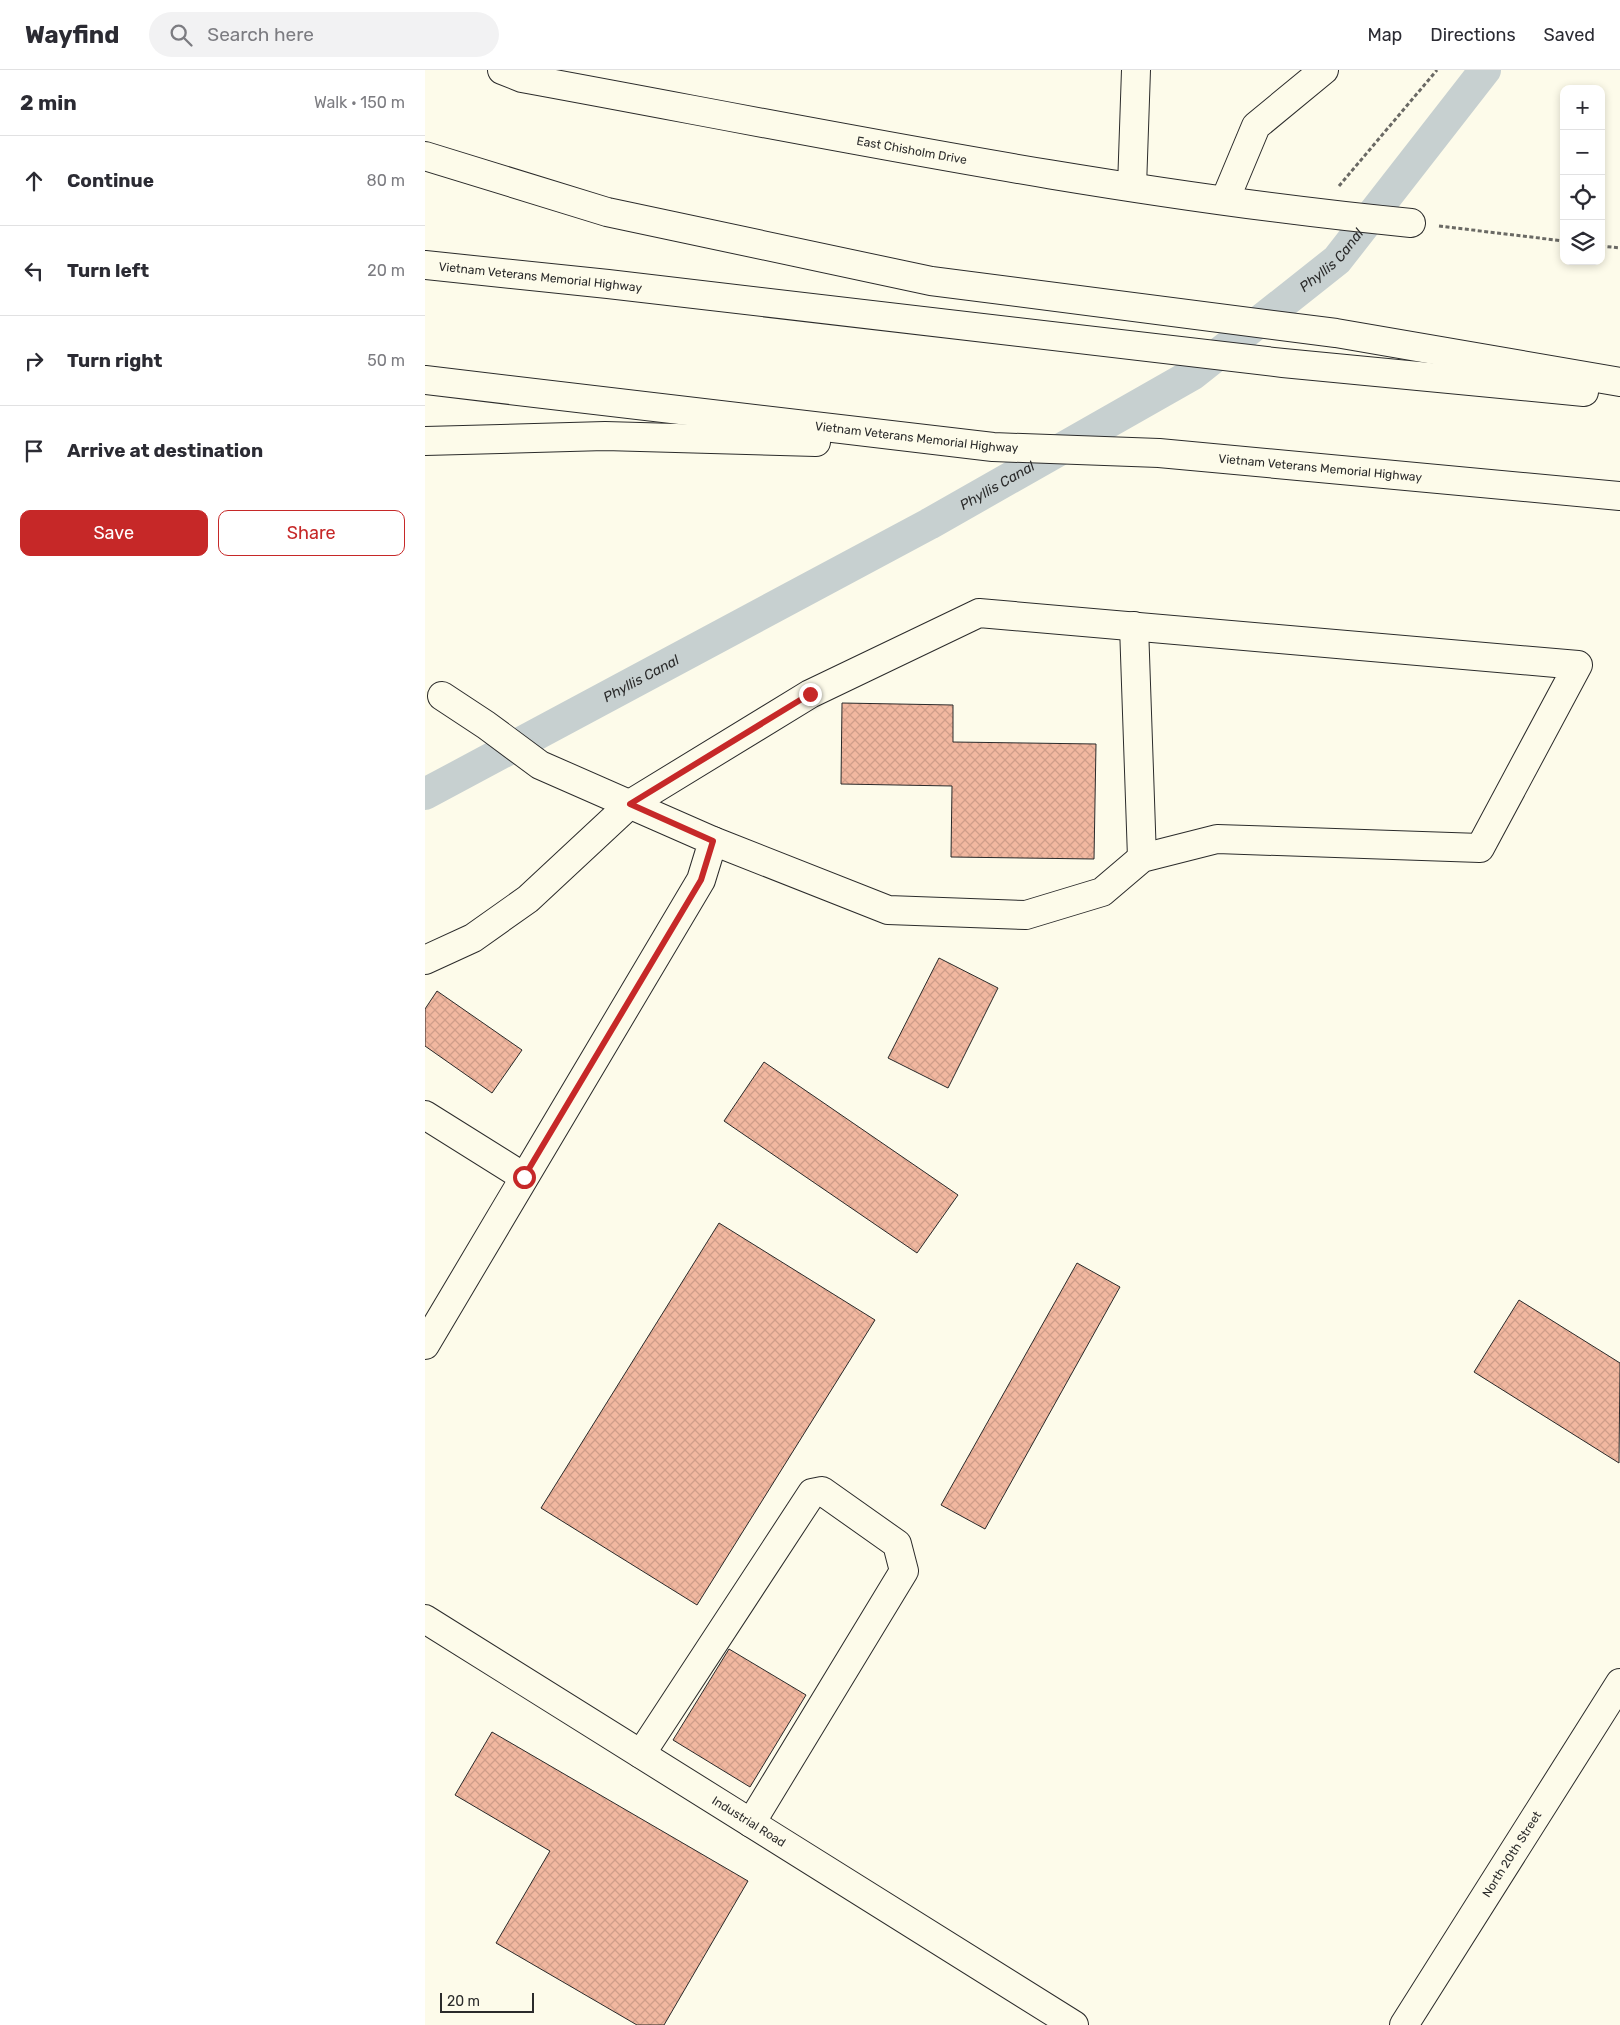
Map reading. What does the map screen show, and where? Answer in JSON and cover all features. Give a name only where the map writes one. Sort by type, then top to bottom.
[{"type":"main road","name":"East Chisholm Drive","points":[[502,70],[522,78],[1075,179],[1319,213],[1411,222]]},
{"type":"main road","points":[[1132,187],[1136,70]]},
{"type":"main road","points":[[1225,200],[1256,126],[1324,70]]},
{"type":"main road","points":[[425,156],[607,212],[931,281],[1336,333],[1620,382]]},
{"type":"main road","name":"Vietnam Veterans Memorial Highway","points":[[425,265],[1283,363],[1620,396]]},
{"type":"main road","name":"Vietnam Veterans Memorial Highway","points":[[425,380],[993,448],[1159,453],[1620,496]]},
{"type":"main road","points":[[425,441],[605,436],[993,448]]},
{"type":"main road","points":[[425,960],[473,938],[528,899],[630,804],[810,694],[979,613],[1578,665],[1479,848],[1217,839],[1142,858],[1102,892],[1026,915],[888,910],[713,841],[630,804],[540,765],[442,696]]},
{"type":"main road","points":[[1134,626],[1142,858]]},
{"type":"main road","points":[[425,1345],[701,880],[713,841]]},
{"type":"main road","points":[[425,1115],[524,1177]]},
{"type":"main road","points":[[641,1754],[812,1493],[822,1491],[897,1544],[905,1571],[751,1823]]},
{"type":"main road","name":"Industrial Road","points":[[425,1619],[1074,2025]]},
{"type":"main road","name":"North 20th Street","points":[[1404,2025],[1620,1683]]},
{"type":"path","points":[[1319,213],[1437,70]]},
{"type":"path","points":[[1411,222],[1560,241]]},
{"type":"path","points":[[1605,246],[1620,248]]},
{"type":"building","points":[[842,703],[953,705],[953,742],[1096,744],[1094,859],[951,857],[952,786],[841,784]]},
{"type":"building","points":[[939,958],[998,988],[948,1088],[888,1058]]},
{"type":"building","points":[[437,991],[522,1050],[492,1093],[425,1046],[425,1009]]},
{"type":"building","points":[[764,1062],[958,1195],[917,1253],[724,1121]]},
{"type":"building","points":[[719,1223],[875,1320],[697,1605],[541,1508]]},
{"type":"building","points":[[1077,1263],[1120,1287],[985,1529],[941,1505]]},
{"type":"building","points":[[1519,1300],[1620,1363],[1619,1463],[1474,1372]]},
{"type":"building","points":[[729,1649],[806,1695],[750,1787],[673,1740]]},
{"type":"building","points":[[492,1732],[748,1881],[664,2025],[637,2025],[496,1943],[550,1851],[455,1795]]},
{"type":"waterway","name":"Phyllis Canal","points":[[425,794],[929,524],[1193,374],[1337,260],[1485,70]]},
{"type":"route","points":[[524,1177],[701,880],[713,841],[630,804],[810,694]]}]
